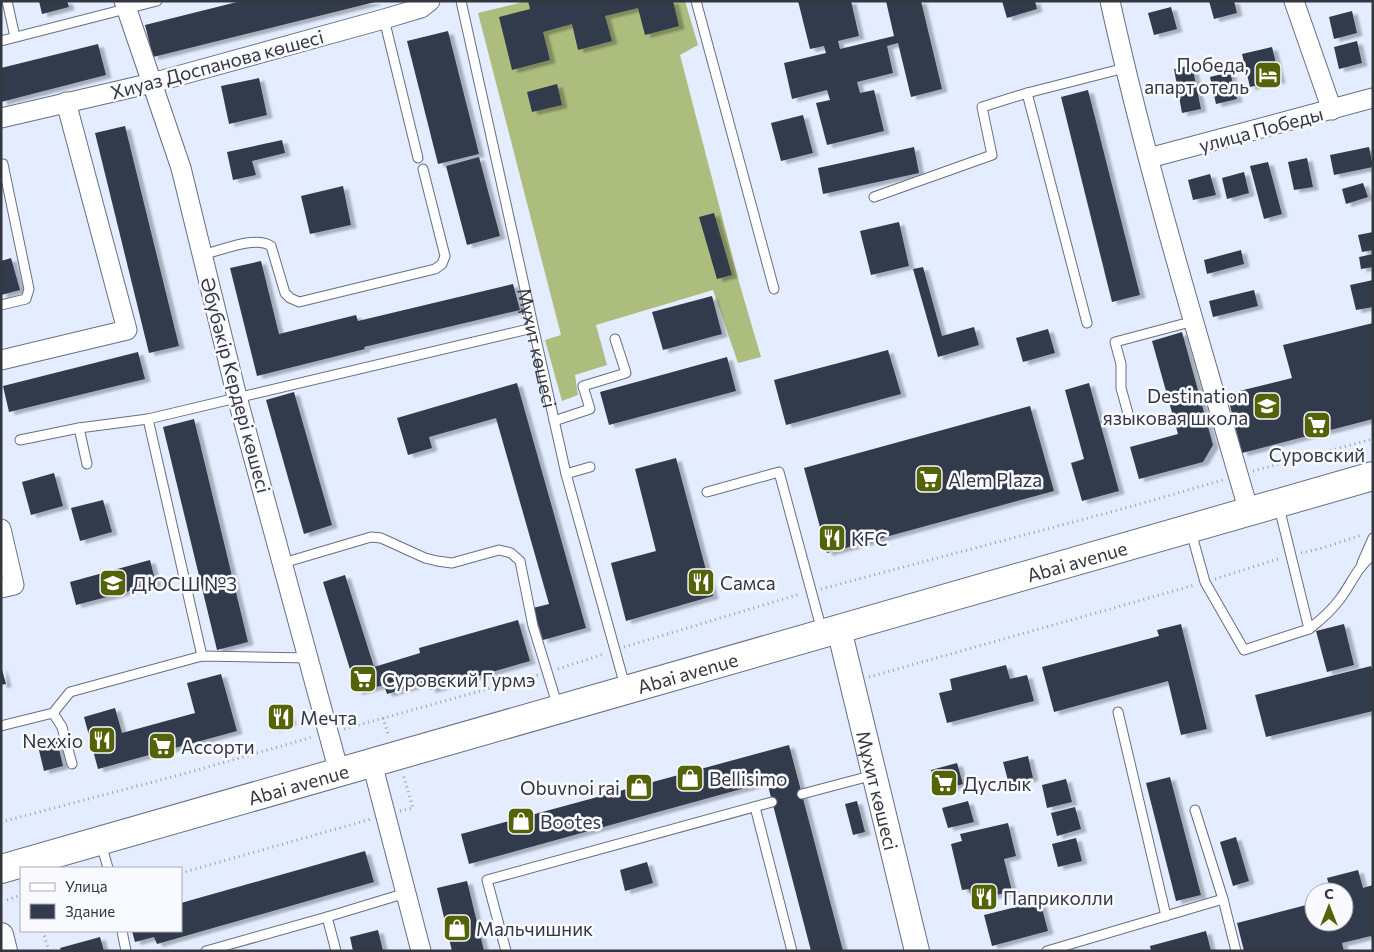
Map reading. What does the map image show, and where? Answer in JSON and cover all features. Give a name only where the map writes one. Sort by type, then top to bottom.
[{"type":"main road","name":"Abai avenue","points":[[1,869],[1373,476]]},
{"type":"street","name":"Хиуаз Доспанова көшесі","points":[[1,118],[152,83],[384,19],[420,8],[430,1]]},
{"type":"street","points":[[1110,1],[1125,68],[1149,158],[1249,512]]},
{"type":"street","points":[[1294,1],[1332,110]]},
{"type":"street","name":"Әбубәкір Кердері көшесі","points":[[125,5],[180,168],[237,397],[339,772]]},
{"type":"street","name":"улица Победы","points":[[1149,158],[1373,98]]},
{"type":"street","points":[[1,360],[127,330],[66,102]]},
{"type":"street","points":[[1,528],[14,585],[1,588]]},
{"type":"street","name":"Мұхит көшесі","points":[[831,632],[875,775],[917,951]]},
{"type":"street","points":[[372,763],[421,951]]},
{"type":"street","points":[[1,935],[5,951]]},
{"type":"lane","points":[[7,1],[15,37]]},
{"type":"lane","points":[[1,41],[125,5],[156,1]]},
{"type":"lane","name":"Мұхит көшесі","points":[[461,1],[566,474],[626,690]]},
{"type":"lane","points":[[696,1],[774,289]]},
{"type":"lane","points":[[384,19],[418,158]]},
{"type":"lane","points":[[874,197],[992,156],[982,107],[1027,93],[1125,68]]},
{"type":"lane","points":[[1027,93],[1087,323]]},
{"type":"lane","points":[[1,164],[3,164],[29,289],[26,299],[1,305]]},
{"type":"lane","points":[[202,256],[255,241],[266,243],[271,246],[285,293],[290,298],[299,302],[435,269],[442,264],[445,256],[423,169]]},
{"type":"lane","points":[[1129,417],[1121,388],[1121,364],[1115,342],[1194,321]]},
{"type":"lane","points":[[20,440],[79,428],[148,419],[533,328]]},
{"type":"lane","points":[[554,421],[590,409],[583,386],[626,373],[615,339]]},
{"type":"lane","points":[[148,419],[202,656]]},
{"type":"lane","points":[[79,428],[87,464]]},
{"type":"lane","points":[[566,474],[590,467]]},
{"type":"lane","points":[[707,492],[779,472],[812,591],[831,632]]},
{"type":"lane","points":[[1278,504],[1309,629]]},
{"type":"lane","points":[[1190,529],[1205,582],[1244,650],[1309,629],[1322,620],[1340,599],[1362,563],[1369,536]]},
{"type":"lane","points":[[283,563],[371,537],[381,538],[437,562],[452,563],[499,550],[511,553],[520,561],[533,626],[558,709]]},
{"type":"lane","points":[[1362,563],[1373,555]]},
{"type":"lane","points":[[1,726],[53,713],[70,692],[202,656],[309,658]]},
{"type":"lane","points":[[1118,712],[1166,916]]},
{"type":"lane","points":[[53,713],[62,726],[72,764]]},
{"type":"lane","points":[[802,794],[875,775]]},
{"type":"lane","points":[[506,951],[488,880],[772,802]]},
{"type":"lane","points":[[755,806],[792,951]]},
{"type":"lane","points":[[1195,810],[1223,900],[1236,951]]},
{"type":"lane","points":[[100,841],[108,867]]},
{"type":"lane","points":[[206,951],[406,893]]},
{"type":"lane","points":[[1047,951],[1223,900]]},
{"type":"lane","points":[[327,917],[336,951]]},
{"type":"lane","points":[[122,932],[126,951]]},
{"type":"path","points":[[1,822],[183,774],[548,672],[812,591],[1122,509],[1373,439]]},
{"type":"path","points":[[868,678],[1205,582],[1291,555],[1369,536]]},
{"type":"path","points":[[383,718],[389,737]]},
{"type":"path","points":[[399,811],[413,808],[402,771]]},
{"type":"path","points":[[182,873],[371,819]]},
{"type":"path","points":[[7,900],[20,895]]},
{"type":"path","points":[[43,932],[49,951]]},
{"type":"green space","points":[[520,1],[685,1],[698,45],[680,55],[739,282],[761,357],[738,363],[713,290],[596,325],[607,365],[575,375],[578,395],[562,401],[545,340],[561,335],[478,13],[519,3]]},
{"type":"building","points":[[39,1],[67,1],[69,7],[42,14]]},
{"type":"building","points":[[241,1],[375,2],[153,57],[145,25]]},
{"type":"building","points":[[528,1],[673,1],[679,26],[645,35],[638,8],[605,16],[612,41],[578,50],[572,24],[543,32],[550,60],[512,70],[499,17],[530,9]]},
{"type":"building","points":[[798,1],[851,1],[859,36],[838,41],[840,49],[894,36],[886,1],[921,1],[942,89],[911,97],[898,43],[887,46],[893,73],[857,82],[860,93],[874,90],[884,131],[827,145],[816,103],[830,100],[827,90],[792,99],[784,63],[826,53],[824,46],[810,49]]},
{"type":"building","points":[[1002,1],[1035,1],[1037,9],[1007,18]]},
{"type":"building","points":[[1209,1],[1234,1],[1237,13],[1214,19]]},
{"type":"building","points":[[1171,7],[1177,29],[1154,35],[1148,13]]},
{"type":"building","points":[[1352,11],[1357,33],[1334,39],[1329,17]]},
{"type":"building","points":[[448,31],[479,154],[438,164],[407,41]]},
{"type":"building","points":[[1357,41],[1362,63],[1339,69],[1334,47]]},
{"type":"building","points":[[98,44],[106,75],[1,102],[1,68]]},
{"type":"building","points":[[1272,47],[1280,80],[1250,87],[1242,54]]},
{"type":"building","points":[[1192,65],[1201,109],[1182,113],[1174,69]]},
{"type":"building","points":[[1230,72],[1237,99],[1216,104],[1210,77]]},
{"type":"building","points":[[259,78],[267,115],[229,124],[221,86]]},
{"type":"building","points":[[557,84],[562,105],[532,112],[527,92]]},
{"type":"building","points":[[1088,90],[1140,295],[1112,302],[1061,97]]},
{"type":"building","points":[[803,115],[813,153],[781,161],[771,123]]},
{"type":"building","points":[[125,126],[179,346],[149,353],[95,133]]},
{"type":"building","points":[[282,140],[285,153],[252,161],[256,175],[233,180],[227,152]]},
{"type":"building","points":[[914,147],[919,173],[823,194],[818,168]]},
{"type":"building","points":[[1369,147],[1373,167],[1334,175],[1330,155]]},
{"type":"building","points":[[479,157],[500,236],[467,245],[446,166]]},
{"type":"building","points":[[1307,158],[1313,187],[1294,190],[1288,162]]},
{"type":"building","points":[[1268,162],[1282,214],[1264,219],[1250,166]]},
{"type":"building","points":[[1244,172],[1249,193],[1227,199],[1222,178]]},
{"type":"building","points":[[1210,174],[1216,195],[1193,200],[1188,180]]},
{"type":"building","points":[[1363,183],[1368,197],[1346,204],[1342,189]]},
{"type":"building","points":[[343,186],[351,225],[310,234],[301,196]]},
{"type":"building","points":[[714,213],[732,275],[717,279],[699,217]]},
{"type":"building","points":[[899,222],[909,266],[871,275],[860,231]]},
{"type":"building","points":[[1373,232],[1373,250],[1362,252],[1358,235]]},
{"type":"building","points":[[1241,250],[1244,264],[1207,274],[1204,260]]},
{"type":"building","points":[[1373,254],[1373,267],[1361,269],[1359,257]]},
{"type":"building","points":[[11,258],[20,290],[1,295],[1,261]]},
{"type":"building","points":[[261,261],[279,334],[356,315],[358,321],[513,284],[520,310],[364,347],[365,349],[257,376],[230,268]]},
{"type":"building","points":[[923,267],[942,336],[974,327],[979,345],[938,357],[913,269]]},
{"type":"building","points":[[1373,280],[1373,307],[1356,310],[1350,285]]},
{"type":"building","points":[[1254,290],[1258,306],[1213,317],[1209,301]]},
{"type":"building","points":[[712,296],[722,334],[663,350],[652,312]]},
{"type":"building","points":[[1373,323],[1373,419],[1242,453],[1227,394],[1292,378],[1283,345]]},
{"type":"building","points":[[1048,329],[1055,353],[1023,362],[1016,338]]},
{"type":"building","points":[[1182,332],[1213,445],[1203,462],[1139,479],[1130,447],[1178,434],[1152,341]]},
{"type":"building","points":[[888,350],[901,394],[786,425],[774,380]]},
{"type":"building","points":[[138,352],[145,379],[9,412],[3,386]]},
{"type":"building","points":[[727,357],[736,391],[609,425],[600,392]]},
{"type":"building","points":[[517,383],[586,628],[543,640],[533,608],[549,604],[496,418],[429,437],[432,448],[408,455],[397,418]]},
{"type":"building","points":[[1089,383],[1119,491],[1082,501],[1071,463],[1084,459],[1065,390]]},
{"type":"building","points":[[294,392],[332,525],[304,534],[266,400]]},
{"type":"building","name":"Alem Plaza","points":[[1030,406],[1054,491],[827,553],[804,468]]},
{"type":"building","points":[[194,419],[248,642],[217,650],[163,427]]},
{"type":"building","points":[[676,458],[713,596],[626,621],[611,563],[656,551],[635,469]]},
{"type":"building","points":[[54,473],[63,506],[31,515],[22,482]]},
{"type":"building","points":[[103,500],[112,532],[80,541],[71,508]]},
{"type":"building","name":"ДЮСШ №3","points":[[150,560],[156,584],[76,605],[70,582]]},
{"type":"building","points":[[345,575],[374,667],[420,653],[419,648],[518,620],[530,661],[430,690],[428,682],[387,694],[384,685],[357,692],[323,582]]},
{"type":"building","points":[[1181,624],[1207,729],[1181,735],[1168,681],[1054,712],[1042,667],[1159,636],[1157,630]]},
{"type":"building","points":[[1344,624],[1354,665],[1327,672],[1316,631]]},
{"type":"building","points":[[1006,665],[1010,679],[1027,675],[1034,701],[947,723],[939,693],[952,690],[950,679]]},
{"type":"building","points":[[1,666],[6,684],[1,685]]},
{"type":"building","points":[[1371,666],[1373,672],[1373,711],[1266,737],[1255,695]]},
{"type":"building","points":[[221,674],[237,731],[98,769],[84,717],[115,708],[122,733],[195,713],[187,683]]},
{"type":"building","points":[[286,707],[291,722],[273,728],[268,713]]},
{"type":"building","points":[[56,737],[63,766],[44,771],[37,742]]},
{"type":"building","points":[[789,745],[843,951],[811,951],[767,782],[469,864],[461,834]]},
{"type":"building","points":[[1028,756],[1033,778],[1009,784],[1003,762]]},
{"type":"building","points":[[957,763],[963,784],[937,791],[931,770]]},
{"type":"building","points":[[1170,777],[1201,895],[1176,901],[1146,783]]},
{"type":"building","points":[[1066,779],[1072,802],[1047,808],[1042,785]]},
{"type":"building","points":[[857,801],[865,832],[853,835],[845,804]]},
{"type":"building","points":[[968,801],[974,822],[948,828],[942,808]]},
{"type":"building","points":[[1075,807],[1081,829],[1057,836],[1051,813]]},
{"type":"building","points":[[1008,823],[1016,856],[1004,859],[1012,891],[972,901],[969,889],[962,890],[951,844],[962,841],[960,834]]},
{"type":"building","points":[[1236,837],[1249,881],[1233,886],[1220,842]]},
{"type":"building","points":[[1076,838],[1082,861],[1058,867],[1052,844]]},
{"type":"building","points":[[365,851],[374,882],[157,944],[154,937],[135,942],[132,932],[182,932],[182,903]]},
{"type":"building","points":[[647,862],[653,883],[625,891],[620,870]]},
{"type":"building","points":[[1358,870],[1363,888],[1373,885],[1373,940],[1371,936],[1342,943],[1344,951],[1244,951],[1237,923],[1304,906],[1304,932],[1354,932],[1354,882],[1328,882],[1327,878]]},
{"type":"building","points":[[467,881],[484,951],[452,951],[437,888]]},
{"type":"building","points":[[1040,901],[1048,931],[992,946],[984,915]]},
{"type":"building","points":[[378,930],[383,951],[353,951],[350,937]]},
{"type":"building","points":[[1206,931],[1211,951],[1151,951],[1150,946]]},
{"type":"building","points":[[100,937],[104,951],[61,951],[60,948]]},
{"type":"place","name":"Победа, апарт отель","points":[[1268,75]]},
{"type":"place","name":"Destination языковая школа","points":[[1267,406]]},
{"type":"place","name":"Суровский","points":[[1317,425]]},
{"type":"place","name":"Alem Plaza","points":[[929,479]]},
{"type":"place","name":"KFC","points":[[832,538]]},
{"type":"place","name":"Самса","points":[[701,582]]},
{"type":"place","name":"ДЮСШ №3","points":[[113,583]]},
{"type":"place","name":"Суровский Гурмэ","points":[[363,679]]},
{"type":"place","name":"Мечта","points":[[281,717]]},
{"type":"place","name":"Nexxio","points":[[102,740]]},
{"type":"place","name":"Ассорти","points":[[162,746]]},
{"type":"place","name":"Bellisimo","points":[[690,778]]},
{"type":"place","name":"Дуслык","points":[[944,783]]},
{"type":"place","name":"Obuvnoi rai","points":[[639,787]]},
{"type":"place","name":"Bootes","points":[[521,821]]},
{"type":"place","name":"Паприколли","points":[[984,897]]},
{"type":"place","name":"Мальчишник","points":[[457,928]]}]
